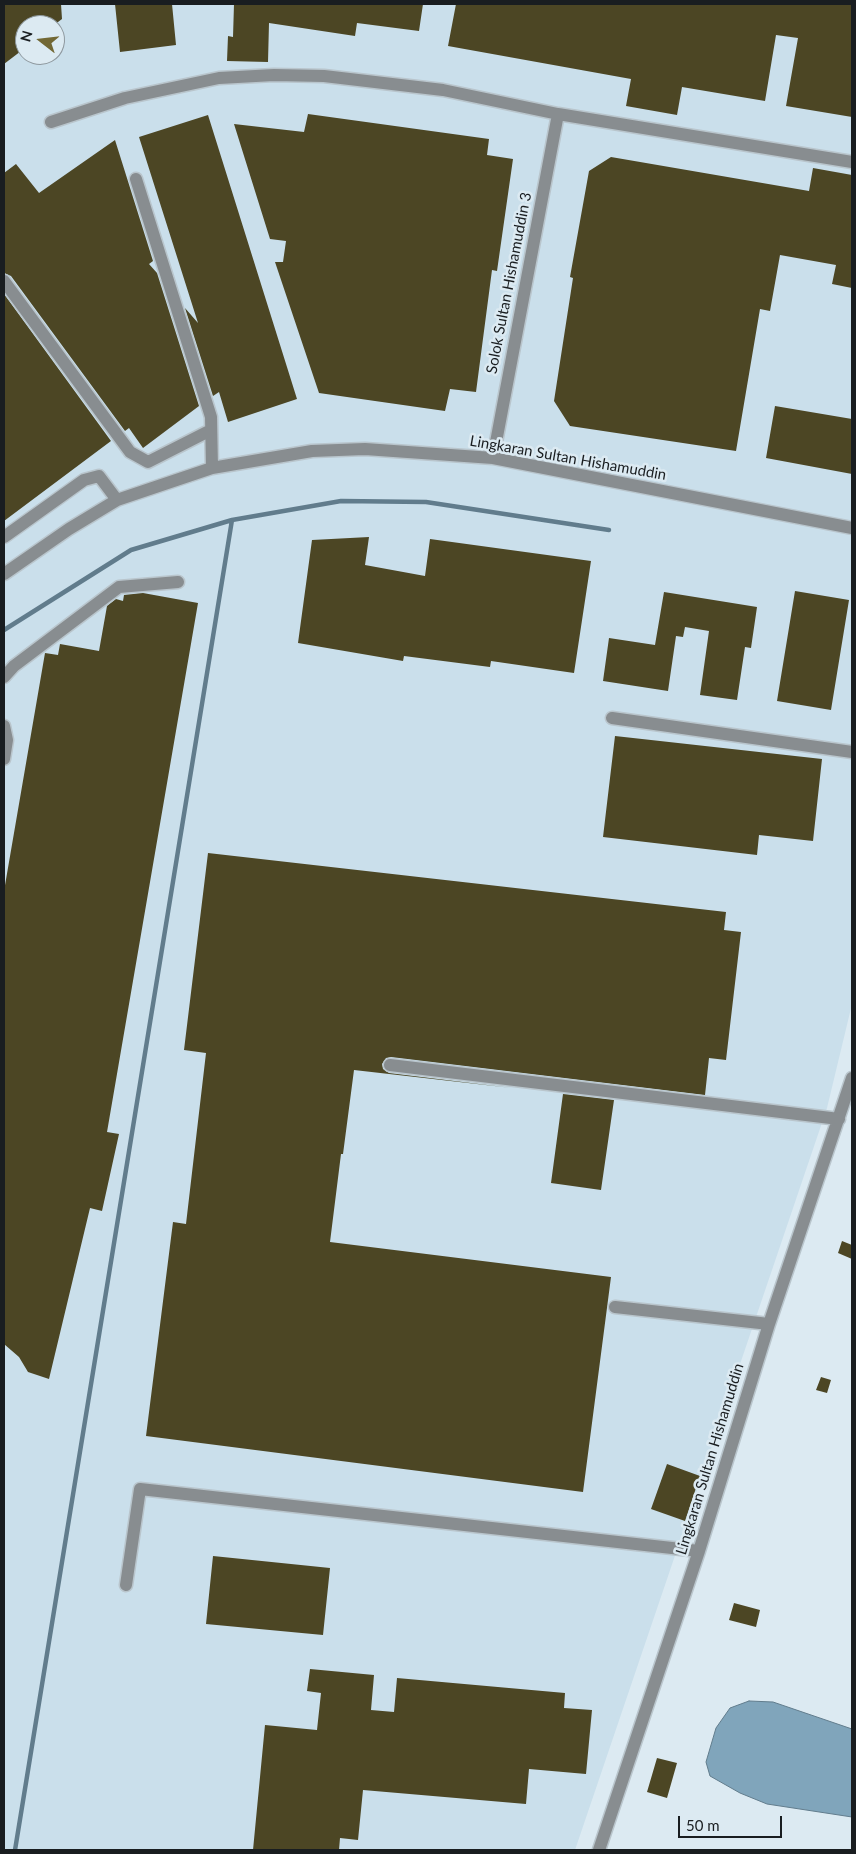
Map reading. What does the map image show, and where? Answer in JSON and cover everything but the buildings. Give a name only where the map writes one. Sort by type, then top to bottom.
[{"type":"street","points":[[51,122],[134,96],[219,78],[274,75],[324,76],[443,90],[558,114],[852,162]]},
{"type":"street","name":"Solok Sultan Hishamuddin 3","points":[[493,458],[558,114]]},
{"type":"street","points":[[136,179],[211,417],[212,468]]},
{"type":"street","points":[[4,281],[130,452],[148,462],[211,430]]},
{"type":"street","name":"Lingkaran Sultan Hishamuddin","points":[[4,574],[69,529],[117,500],[212,468],[312,451],[365,450],[493,458],[852,528]]},
{"type":"street","points":[[4,537],[84,480],[99,476],[117,500]]},
{"type":"street","points":[[4,677],[14,666],[119,587],[178,582]]},
{"type":"street","points":[[612,718],[852,752]]},
{"type":"street","points":[[4,726],[8,740],[4,759]]},
{"type":"street","points":[[390,1065],[839,1119]]},
{"type":"street","name":"Lingkaran Sultan Hishamuddin","points":[[599,1850],[699,1551],[769,1324],[852,1078]]},
{"type":"street","points":[[615,1307],[769,1324]]},
{"type":"street","points":[[126,1585],[140,1490],[699,1551]]},
{"type":"shaded area","points":[[4,4],[852,4],[852,1004],[827,1108],[575,1850],[4,1850]]},
{"type":"water","points":[[749,1701],[773,1702],[852,1729],[852,1817],[767,1804],[740,1793],[710,1776],[706,1762],[716,1728],[730,1708]]},
{"type":"waterway","points":[[4,630],[131,550],[232,520],[341,501],[426,502],[609,530]]},
{"type":"waterway","points":[[15,1850],[232,520]]}]
